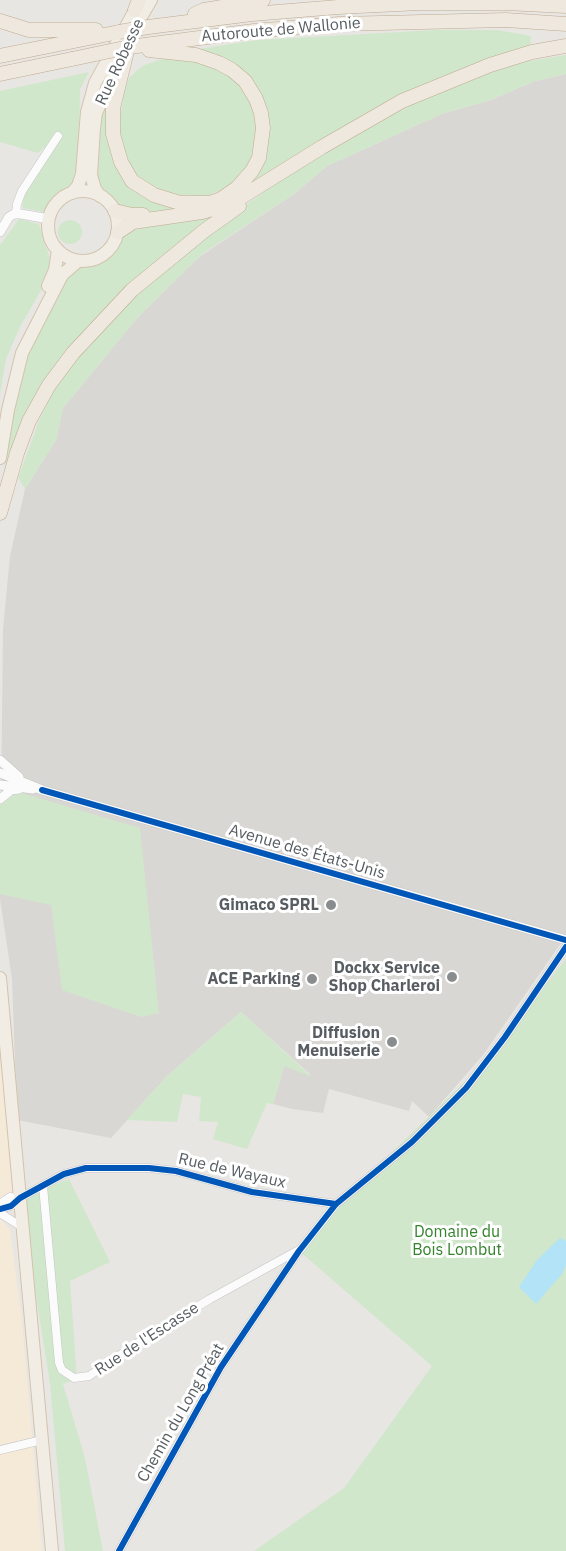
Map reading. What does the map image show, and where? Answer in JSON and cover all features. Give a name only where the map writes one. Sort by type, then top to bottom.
[{"type":"highway","points":[[174,23],[204,10],[263,0]]},
{"type":"highway","name":"Autoroute de Wallonie","points":[[0,74],[72,59],[126,38],[174,23],[338,7],[420,3],[566,6]]},
{"type":"highway","name":"Autoroute de Wallonie","points":[[163,46],[254,31],[339,24],[506,20],[566,24]]},
{"type":"highway","points":[[0,21],[28,30],[126,38],[196,55],[232,70],[245,81],[256,99],[261,112],[262,142],[259,158],[245,181],[231,193],[210,203],[190,208],[139,215],[126,215],[115,211]]},
{"type":"highway","points":[[0,56],[82,34]]},
{"type":"highway","points":[[126,38],[113,108],[112,134],[121,162],[132,181],[154,195],[180,203],[210,203]]},
{"type":"highway","points":[[118,232],[133,222],[218,208],[232,203],[402,101],[490,64],[532,52],[566,46]]},
{"type":"highway","points":[[0,513],[17,453],[29,421],[49,385],[73,353],[132,290],[204,231],[258,192],[264,184]]},
{"type":"main road","name":"Rue Robesse","points":[[100,196],[95,189],[91,175],[96,113],[126,38],[151,0]]},
{"type":"main road","name":"Rue Robesse","points":[[72,193],[78,186],[82,174],[87,112],[95,83],[139,3]]},
{"type":"main road","points":[[91,192],[100,196],[115,211],[118,232],[115,241],[104,255],[87,261],[70,259],[58,250],[49,233],[49,219],[58,202],[72,193],[91,192]]},
{"type":"main road","points":[[0,410],[10,363],[52,279],[58,250]]},
{"type":"main road","points":[[0,458],[10,399],[22,353],[62,275],[78,261]]},
{"type":"main road","points":[[0,978],[52,1551]]},
{"type":"street","points":[[16,214],[16,204],[22,191],[58,136]]},
{"type":"street","points":[[0,232],[9,218],[16,214],[49,219]]},
{"type":"street","points":[[0,759],[24,784],[11,790],[0,799]]},
{"type":"street","name":"Avenue des États-Unis","points":[[0,773],[42,790],[566,940]]},
{"type":"street","name":"Avenue des États-Unis","points":[[0,785],[24,784]]},
{"type":"street","name":"Chemin du Long Préat","points":[[119,1551],[221,1367],[298,1251],[336,1204],[412,1142],[466,1088],[566,947]]},
{"type":"street","name":"Rue de Wayaux","points":[[20,1198],[75,1170],[86,1168],[163,1169],[252,1192],[336,1204]]},
{"type":"street","name":"Rue de l'Escasse","points":[[43,1186],[60,1363],[62,1370],[74,1378],[89,1376],[148,1336],[298,1251]]},
{"type":"street","points":[[0,1204],[10,1197],[20,1198]]},
{"type":"street","points":[[20,1198],[11,1206],[0,1211],[22,1227]]},
{"type":"street","points":[[0,1450],[42,1440]]},
{"type":"shaded area","points":[[566,74],[566,936],[483,1055],[429,1117],[412,1101],[409,1111],[329,1089],[323,1113],[273,1104],[284,1066],[311,1075],[241,1012],[167,1076],[111,1138],[17,1120],[12,979],[0,899],[3,629],[10,556],[25,489],[56,440],[63,408],[138,317],[199,257],[294,194],[327,166],[444,113],[488,101],[535,81]]},
{"type":"shaded area","points":[[0,994],[20,1190],[0,1203]]},
{"type":"shaded area","points":[[0,1219],[10,1229],[22,1322],[42,1551],[0,1551]]},
{"type":"green space","points":[[436,30],[497,30],[531,36],[530,46],[488,61],[243,195],[254,178],[262,101],[199,49],[257,40]]},
{"type":"green space","points":[[566,55],[566,74],[535,81],[488,101],[444,113],[327,166],[294,194],[202,254],[138,317],[63,408],[56,440],[25,489],[18,478],[40,418],[62,376],[111,319],[154,278],[244,206],[284,178],[376,123],[415,103],[489,72],[517,63]]},
{"type":"green space","points":[[165,58],[187,59],[224,72],[241,84],[252,99],[258,118],[256,148],[243,174],[230,186],[207,196],[179,195],[157,188],[135,174],[122,152],[119,124],[129,78],[142,66]]},
{"type":"green space","points":[[89,72],[80,89],[78,186],[62,194],[44,212],[23,208],[22,191],[56,138],[38,153],[0,142],[0,91]]},
{"type":"green space","points":[[113,87],[113,109],[128,175],[190,208],[126,215],[96,183],[96,113]]},
{"type":"green space","points":[[237,204],[182,240],[118,295],[79,336],[43,389],[0,495],[22,364],[69,275],[80,267],[95,265],[107,260],[114,253],[122,237],[133,226]]},
{"type":"green space","points":[[19,219],[39,224],[51,262],[51,273],[20,327],[6,359],[0,394],[0,245]]},
{"type":"green space","points":[[70,220],[78,224],[82,232],[78,240],[70,244],[62,240],[58,232],[62,224]]},
{"type":"green space","points":[[11,790],[140,828],[159,1013],[141,1017],[62,990],[51,905],[0,894],[0,799]]},
{"type":"green space","name":"Domaine du Bois Lombut","points":[[566,959],[566,1551],[254,1551],[344,1488],[432,1366],[299,1251],[343,1200],[487,1060]]},
{"type":"green space","points":[[241,1012],[312,1077],[284,1066],[273,1104],[267,1103],[247,1149],[213,1139],[218,1122],[199,1121],[201,1097],[183,1094],[177,1122],[127,1120],[167,1076]]},
{"type":"green space","points":[[69,1179],[110,1262],[70,1281],[77,1379],[63,1384],[85,1458],[103,1551],[65,1551],[50,1383],[20,1198]]},
{"type":"water","points":[[560,1238],[566,1241],[566,1265],[562,1274],[536,1304],[519,1287],[537,1260]]},
{"type":"cycle path","points":[[42,790],[566,940]]},
{"type":"cycle path","points":[[119,1551],[221,1367],[299,1251],[336,1204],[412,1142],[466,1088],[505,1037],[566,947]]},
{"type":"cycle path","points":[[0,1209],[11,1206],[20,1198],[64,1174],[86,1168],[149,1168],[176,1171],[252,1192],[336,1204]]},
{"type":"place","name":"Gimaco SPRL","points":[[331,905]]},
{"type":"place","name":"Dockx Service Shop Charleroi","points":[[452,977]]},
{"type":"place","name":"ACE Parking","points":[[312,979]]},
{"type":"place","name":"Diffusion Menuiserie","points":[[392,1042]]}]
